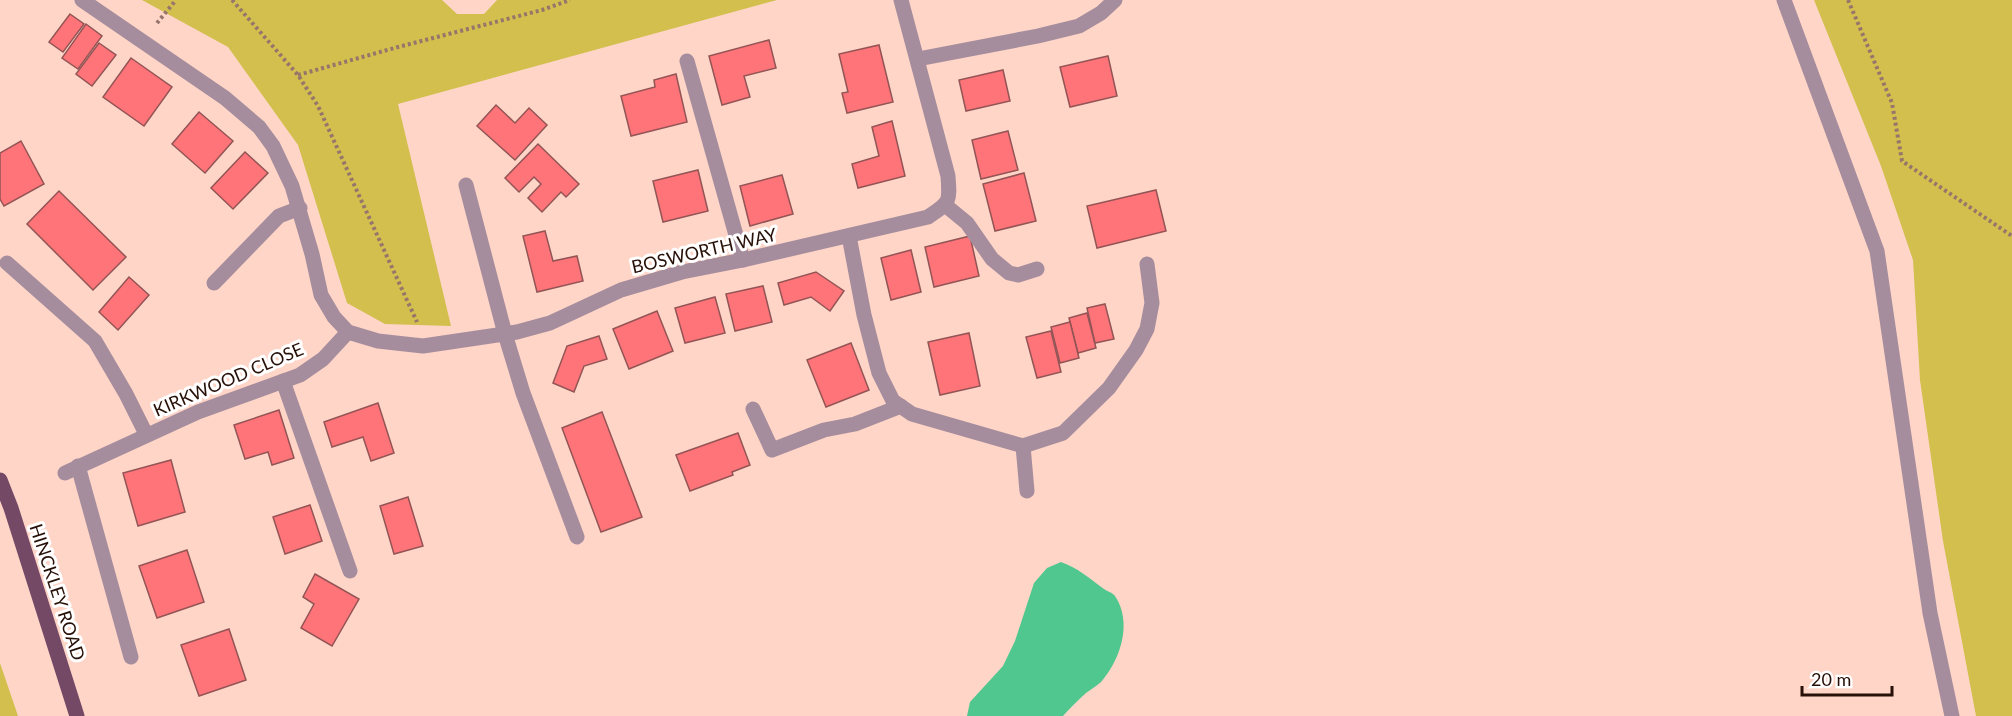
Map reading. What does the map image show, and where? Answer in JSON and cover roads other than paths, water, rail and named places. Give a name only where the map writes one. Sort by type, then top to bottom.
[{"type":"main road","name":"HINCKLEY ROAD","points":[[0,480],[78,716]]},
{"type":"street","points":[[82,0],[225,98],[259,127],[273,146],[287,172],[300,208],[321,295],[334,316],[348,332]]},
{"type":"street","points":[[901,0],[948,176],[949,196],[945,206],[967,223],[992,259],[1009,273],[1018,275],[1037,269]]},
{"type":"street","points":[[918,59],[1079,26],[1101,14],[1115,0]]},
{"type":"street","points":[[1784,0],[1877,250],[1930,614],[1952,716]]},
{"type":"street","points":[[687,61],[743,260]]},
{"type":"street","points":[[466,185],[523,393],[577,537]]},
{"type":"street","name":"BOSWORTH WAY","points":[[348,332],[378,341],[423,346],[505,334],[550,323],[621,290],[682,272],[928,217],[945,206]]},
{"type":"street","points":[[214,283],[279,216],[300,208]]},
{"type":"street","points":[[849,236],[864,315],[879,373],[893,401],[912,414],[1023,446],[1063,433],[1109,388],[1136,350],[1147,329],[1152,303],[1148,264]]},
{"type":"street","name":"KIRKWOOD CLOSE","points":[[7,263],[95,342],[126,394],[146,434]]},
{"type":"street","name":"KIRKWOOD CLOSE","points":[[131,657],[71,469],[146,434],[300,375],[323,359],[348,332]]},
{"type":"street","points":[[284,381],[350,571]]},
{"type":"street","points":[[753,409],[772,450],[824,430],[855,424],[901,406]]},
{"type":"street","points":[[1023,446],[1026,490]]}]
